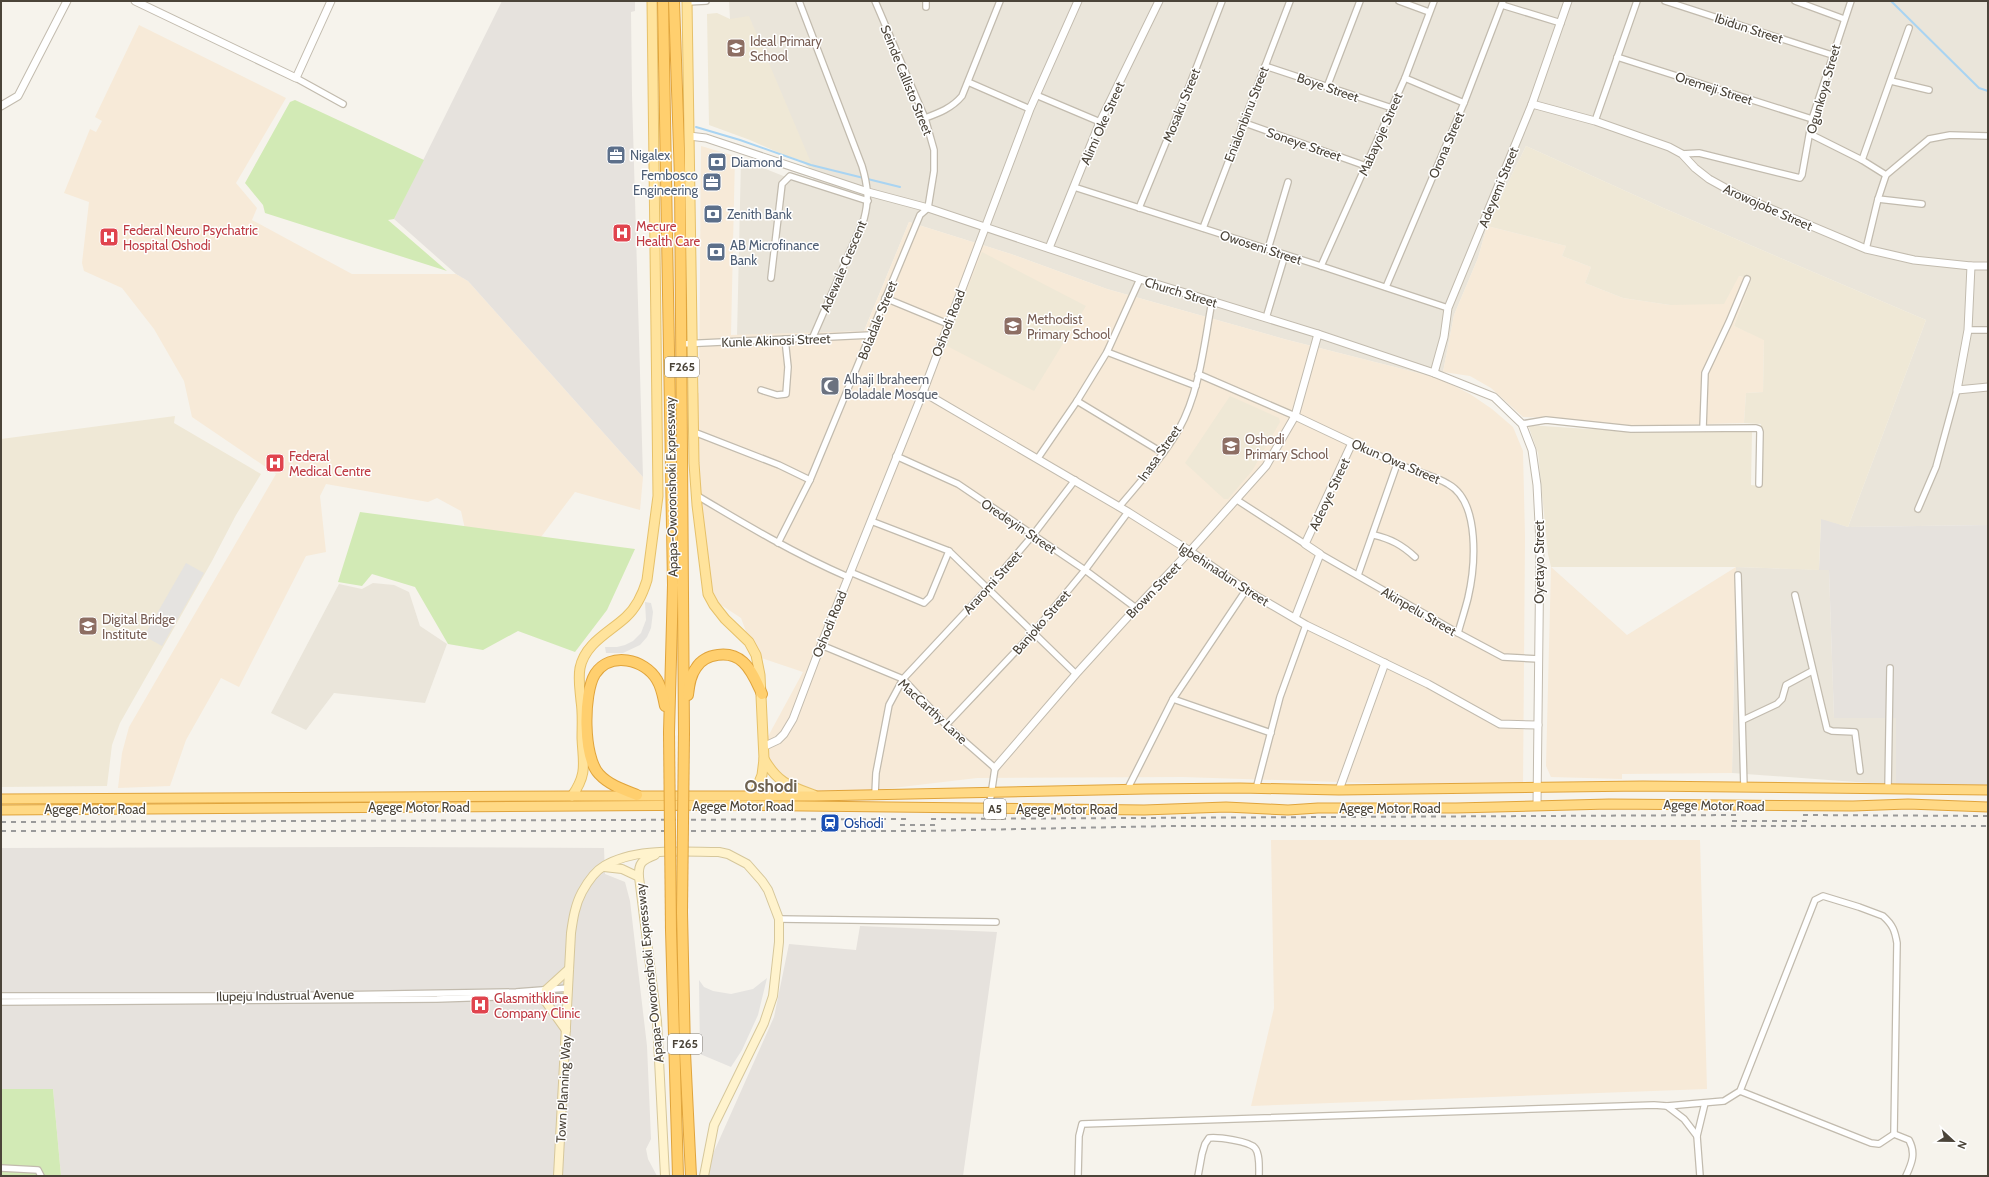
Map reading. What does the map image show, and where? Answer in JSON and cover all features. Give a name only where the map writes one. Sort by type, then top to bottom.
[{"type":"highway","name":"Apapa-Oworonshoki Expressway","points":[[663,1],[673,585],[669,732],[671,930],[678,1176]]},
{"type":"highway","name":"Apapa-Oworonshoki Expressway","points":[[674,1],[679,144],[681,344],[684,733],[682,912],[685,1052],[691,1176]]},
{"type":"highway","points":[[684,733],[689,686],[700,663],[712,656],[725,654],[734,656],[742,661],[749,668],[762,694]]},
{"type":"highway","points":[[637,795],[608,782],[599,774],[590,760],[588,746],[588,696],[596,673],[613,661],[631,660],[654,675],[662,690],[669,732]]},
{"type":"highway","name":"Agege Motor Road","points":[[1,810],[448,802],[572,796],[815,796],[1127,790],[1339,790],[1643,786],[1988,790]]},
{"type":"highway","name":"Agege Motor Road","points":[[1,799],[448,802],[1144,810],[1226,807],[1288,810],[1609,804],[1853,806],[1908,804],[1988,807]]},
{"type":"main road","name":"Apapa-Oworonshoki Expressway","points":[[572,796],[579,786],[584,765],[581,702],[578,682],[580,667],[583,658],[594,642],[627,616],[644,590],[647,580],[658,496],[652,1]]},
{"type":"main road","name":"Apapa-Oworonshoki Expressway","points":[[687,2],[688,136],[696,495],[708,594],[714,605],[725,619],[749,642],[756,655],[760,675],[764,760],[762,775],[754,795]]},
{"type":"main road","name":"Apapa-Oworonshoki Expressway","points":[[764,760],[779,781],[815,796]]},
{"type":"main road","points":[[603,867],[622,858],[646,853],[719,852],[728,854],[747,864],[762,881],[768,890],[779,919],[778,969],[773,996],[764,1023],[714,1125],[704,1176]]},
{"type":"main road","points":[[639,877],[638,866],[643,861],[660,853]]},
{"type":"main road","name":"Apapa-Oworonshoki Expressway","points":[[603,867],[622,869],[639,877],[656,1021],[665,1176]]},
{"type":"main road","name":"Town Planning Way","points":[[558,1176],[571,933],[575,910],[582,892],[603,867]]},
{"type":"main road","points":[[546,990],[569,969]]},
{"type":"main road","points":[[537,996],[553,1010],[566,1030]]},
{"type":"street","points":[[1,106],[18,96],[66,1]]},
{"type":"street","points":[[135,1],[296,78],[343,104]]},
{"type":"street","points":[[296,78],[331,1]]},
{"type":"street","points":[[687,2],[706,1]]},
{"type":"street","name":"Adewale Crescent","points":[[799,1],[866,179],[868,192],[868,201],[864,219],[812,339]]},
{"type":"street","name":"Seinde Callisto Street","points":[[875,1],[925,118],[934,150],[934,171],[928,208]]},
{"type":"street","points":[[925,118],[938,114],[956,103],[962,96],[1000,1]]},
{"type":"street","name":"Oshodi Road","points":[[763,747],[778,740],[784,734],[793,719],[820,645],[923,392],[1030,109],[1078,1]]},
{"type":"street","name":"Alimi Oke Street","points":[[1049,248],[1100,122],[1159,1]]},
{"type":"street","name":"Mosaku Street","points":[[1139,208],[1222,1]]},
{"type":"street","name":"Enialonbinu Street","points":[[1203,228],[1242,122],[1290,1]]},
{"type":"street","points":[[1327,88],[1360,1]]},
{"type":"street","points":[[1399,1],[1429,12]]},
{"type":"street","name":"Mabayoje Street","points":[[1321,266],[1405,78],[1434,1]]},
{"type":"street","name":"Adeyemi Street","points":[[1434,373],[1444,337],[1448,308],[1532,104],[1568,1]]},
{"type":"street","points":[[1595,121],[1637,1]]},
{"type":"street","name":"Ibidun Street","points":[[1665,1],[1832,55]]},
{"type":"street","points":[[1795,1],[1844,19]]},
{"type":"street","name":"Ogunkoya Street","points":[[1682,154],[1699,153],[1800,178],[1802,175],[1812,119],[1851,1]]},
{"type":"street","points":[[1503,3],[1561,23]]},
{"type":"street","name":"Orona Street","points":[[1386,287],[1464,103],[1503,3]]},
{"type":"street","points":[[1862,160],[1909,28]]},
{"type":"street","name":"Oremeji Street","points":[[1617,57],[1812,119]]},
{"type":"street","name":"Boye Street","points":[[1265,66],[1327,88],[1392,108]]},
{"type":"street","points":[[1405,78],[1464,103]]},
{"type":"street","points":[[1891,81],[1929,90]]},
{"type":"street","points":[[968,82],[1030,109]]},
{"type":"street","points":[[1036,95],[1100,122]]},
{"type":"street","name":"Arowojobe Street","points":[[1532,104],[1595,121],[1669,147],[1682,154],[1709,179],[1738,195],[1866,249],[1914,260],[1971,266],[1988,266]]},
{"type":"street","name":"Soneye Street","points":[[1242,122],[1366,166]]},
{"type":"street","points":[[1810,134],[1862,160],[1886,175]]},
{"type":"street","points":[[1866,249],[1878,199],[1886,175],[1929,140],[1950,135],[1988,136]]},
{"type":"street","name":"Church Street","points":[[688,136],[706,138],[868,192],[928,208],[1140,279],[1318,334],[1434,373]]},
{"type":"street","points":[[771,278],[782,184],[786,178],[790,176],[868,201]]},
{"type":"street","points":[[1268,249],[1288,182]]},
{"type":"street","name":"Owoseni Street","points":[[1074,187],[1448,308]]},
{"type":"street","points":[[1878,199],[1922,204]]},
{"type":"street","name":"Boladale Street","points":[[778,543],[810,480],[920,215],[928,208]]},
{"type":"street","points":[[1266,318],[1285,255]]},
{"type":"street","points":[[1918,509],[1936,467],[1957,390],[1968,330],[1971,266]]},
{"type":"street","points":[[1038,458],[1077,401],[1107,352],[1140,279]]},
{"type":"street","points":[[1702,428],[1705,373],[1747,279]]},
{"type":"street","points":[[886,298],[948,324]]},
{"type":"street","name":"Inasa Street","points":[[1119,507],[1163,453],[1179,428],[1196,386],[1212,301]]},
{"type":"street","points":[[1968,330],[1988,330]]},
{"type":"street","name":"Brown Street","points":[[995,768],[1076,674],[1237,500],[1266,466],[1295,416],[1318,334]]},
{"type":"street","name":"Kunle Akinosi Street","points":[[681,344],[812,339],[871,335]]},
{"type":"street","points":[[761,390],[777,396],[786,394],[788,367],[785,339]]},
{"type":"street","points":[[1107,352],[1196,386]]},
{"type":"street","name":"Oyetayo Street","points":[[1434,373],[1494,397],[1522,424],[1532,450],[1537,485],[1540,543],[1537,806]]},
{"type":"street","name":"Okun Owa Street","points":[[1198,374],[1295,416],[1397,464],[1449,484],[1464,499],[1467,506],[1473,536],[1474,560],[1468,598],[1458,634]]},
{"type":"street","points":[[1957,390],[1988,387]]},
{"type":"street","name":"Igbehinadun Street","points":[[923,392],[1128,512],[1190,551],[1246,590],[1306,625],[1428,684],[1500,724],[1538,725]]},
{"type":"street","points":[[1077,401],[1163,453]]},
{"type":"street","points":[[1522,424],[1546,420],[1631,429],[1759,429],[1759,484]]},
{"type":"street","points":[[694,432],[754,455],[810,480]]},
{"type":"street","name":"Adeoye Street","points":[[1305,544],[1352,443]]},
{"type":"street","name":"Oredeyin Street","points":[[896,456],[958,484],[1085,570],[1136,608]]},
{"type":"street","points":[[1358,575],[1374,535],[1397,464]]},
{"type":"street","name":"Araromi Street","points":[[875,794],[876,773],[889,705],[903,679],[988,588],[1033,535],[1075,480]]},
{"type":"street","points":[[696,495],[812,561],[924,603],[930,597],[949,551]]},
{"type":"street","points":[[1237,500],[1305,544]]},
{"type":"street","name":"Banjoko Street","points":[[946,724],[1033,633],[1085,570],[1128,512]]},
{"type":"street","points":[[871,521],[949,551],[1076,674]]},
{"type":"street","points":[[1374,535],[1391,539],[1404,547],[1415,557]]},
{"type":"street","name":"Akinpelu Street","points":[[1305,544],[1458,634],[1503,657],[1538,659]]},
{"type":"street","points":[[1295,618],[1320,554]]},
{"type":"street","points":[[1738,575],[1744,788]]},
{"type":"street","points":[[1127,790],[1173,699],[1246,590]]},
{"type":"street","points":[[1795,595],[1827,729],[1832,731],[1855,732],[1860,771]]},
{"type":"street","points":[[1256,789],[1280,697],[1306,625]]},
{"type":"street","name":"MacCarthy Lane","points":[[820,645],[903,679],[946,724],[995,768]]},
{"type":"street","points":[[1339,790],[1385,663]]},
{"type":"street","points":[[1888,788],[1890,668]]},
{"type":"street","points":[[1743,720],[1777,704],[1782,699],[1786,685],[1812,671]]},
{"type":"street","points":[[1173,699],[1270,733]]},
{"type":"street","points":[[989,808],[989,801],[993,792],[995,768]]},
{"type":"street","points":[[1078,1176],[1079,1136],[1082,1124],[1654,1105],[1667,1106],[1724,1101],[1740,1091],[1814,900],[1823,896],[1833,898],[1883,916],[1895,929],[1897,944],[1894,1134]]},
{"type":"street","points":[[779,919],[996,922]]},
{"type":"street","name":"Ilupeju Industrual Avenue","points":[[1,996],[270,996],[546,990],[568,988]]},
{"type":"street","name":"Ilupeju Industrual Avenue","points":[[1,1002],[429,1000],[527,996],[568,997]]},
{"type":"street","points":[[1740,1091],[1871,1143],[1879,1144],[1894,1134]]},
{"type":"street","points":[[1700,1176],[1697,1136],[1705,1103]]},
{"type":"street","points":[[1667,1106],[1684,1120],[1697,1136]]},
{"type":"street","points":[[1894,1134],[1909,1140],[1914,1151],[1913,1159],[1906,1176]]},
{"type":"street","points":[[1198,1176],[1205,1144],[1210,1138],[1216,1137],[1248,1144],[1254,1148],[1258,1153],[1259,1176]]},
{"type":"street","points":[[1,1168],[34,1169],[38,1170],[40,1176]]},
{"type":"shaded area","points":[[502,1],[635,1],[635,11],[631,12],[632,95],[643,477],[468,281],[456,274],[394,219]]},
{"type":"shaded area","points":[[729,1],[1988,1],[1988,525],[1848,527],[1926,320],[1661,207],[1526,146],[1487,226],[1478,258],[1454,315],[1443,372],[1438,378],[1284,339],[1107,289],[1011,254],[909,222],[864,331],[737,337],[741,159],[811,187],[815,172],[730,19]]},
{"type":"shaded area","points":[[717,13],[730,19],[749,16],[815,172],[800,160],[709,125],[707,14]]},
{"type":"shaded area","points":[[139,25],[286,98],[236,183],[257,208],[252,220],[352,274],[456,274],[468,281],[643,477],[640,510],[575,492],[535,545],[465,529],[461,511],[437,498],[428,502],[326,484],[320,496],[326,552],[306,556],[239,687],[221,678],[186,740],[170,786],[118,788],[122,753],[129,727],[276,474],[192,417],[184,381],[154,329],[122,288],[84,271],[82,263],[89,202],[64,193],[90,129],[96,132],[102,121],[95,117]]},
{"type":"shaded area","points":[[701,146],[735,156],[731,335],[864,331],[909,222],[1011,254],[1107,289],[1284,339],[1438,378],[1470,394],[1492,409],[1513,427],[1523,451],[1525,537],[1523,788],[1183,777],[977,778],[808,798],[759,753],[803,672],[758,657],[752,647],[741,618],[709,597],[700,539],[696,393],[699,393]]},
{"type":"shaded area","points":[[1526,146],[1661,207],[1926,320],[1848,527],[1821,519],[1819,570],[1736,567],[1551,567],[1548,554],[1538,453],[1528,425],[1588,429],[1752,432],[1751,485],[1761,486],[1761,424],[1744,423],[1746,393],[1763,392],[1764,340],[1734,326],[1751,280],[1747,278],[1739,276],[1724,304],[1670,305],[1623,298],[1585,283],[1591,267],[1562,256],[1566,246],[1487,226]]},
{"type":"shaded area","points":[[1487,226],[1566,246],[1562,256],[1591,267],[1585,283],[1623,298],[1670,305],[1739,276],[1751,280],[1734,326],[1764,339],[1763,392],[1746,393],[1744,423],[1597,427],[1551,418],[1523,417],[1491,388],[1470,376],[1443,372],[1454,315],[1478,258]]},
{"type":"shaded area","name":"Methodist Primary School","points":[[982,252],[1086,306],[1034,391],[945,345]]},
{"type":"shaded area","name":"Oshodi Primary School","points":[[1230,396],[1279,418],[1280,422],[1252,471],[1228,499],[1224,499],[1185,463]]},
{"type":"shaded area","name":"Digital Bridge Institute","points":[[175,416],[174,423],[261,474],[236,515],[212,561],[120,723],[112,745],[107,786],[1,787],[1,439]]},
{"type":"shaded area","points":[[1821,518],[1848,527],[1988,525],[1988,788],[1896,785],[1896,718],[1834,718],[1829,570],[1819,570]]},
{"type":"shaded area","points":[[186,563],[204,573],[162,646],[144,636]]},
{"type":"shaded area","points":[[1551,567],[1627,635],[1736,567],[1732,773],[1622,774],[1622,779],[1551,777],[1546,766]]},
{"type":"shaded area","points":[[1736,567],[1829,570],[1834,718],[1896,718],[1896,785],[1732,773]]},
{"type":"shaded area","points":[[373,583],[394,585],[409,592],[420,626],[447,644],[425,703],[334,693],[306,730],[271,713],[339,584],[362,589]]},
{"type":"shaded area","points":[[645,602],[651,603],[653,612],[651,628],[647,637],[640,645],[623,653],[606,653],[605,647],[625,645],[633,641],[641,633],[646,620]]},
{"type":"shaded area","points":[[1271,840],[1700,840],[1707,1089],[1251,1106],[1274,1008]]},
{"type":"shaded area","points":[[1,848],[604,848],[605,874],[625,882],[630,901],[647,1046],[651,1139],[646,1149],[648,1159],[657,1176],[61,1176],[53,1089],[1,1089]]},
{"type":"shaded area","points":[[860,926],[997,932],[963,1176],[705,1176],[708,1165],[774,1017],[789,944],[856,950]]},
{"type":"shaded area","points":[[767,978],[758,1015],[742,1050],[731,1067],[700,1054],[699,980],[704,987],[713,991],[731,994],[753,989]]},
{"type":"green space","points":[[295,100],[424,160],[394,219],[388,220],[447,271],[265,213],[263,205],[245,183],[290,102]]},
{"type":"green space","points":[[360,512],[635,549],[607,610],[575,652],[518,631],[483,650],[448,644],[415,587],[372,574],[362,586],[338,582]]},
{"type":"green space","points":[[1,1089],[53,1089],[61,1176],[1,1176]]},
{"type":"waterway","points":[[1891,1],[1979,88],[1988,91]]},
{"type":"waterway","points":[[696,127],[740,140],[811,165],[900,187]]},
{"type":"railway","points":[[931,819],[1741,815]]},
{"type":"railway","points":[[1803,815],[1988,816]]},
{"type":"railway","points":[[1,822],[909,819]]},
{"type":"railway","points":[[1732,821],[1812,821]]},
{"type":"railway","points":[[900,825],[940,825]]},
{"type":"railway","points":[[1,831],[922,831],[1172,826],[1988,826]]},
{"type":"place","name":"Ideal Primary School","points":[[736,48]]},
{"type":"place","name":"Nigalex","points":[[616,155]]},
{"type":"place","name":"Diamond","points":[[717,162]]},
{"type":"place","name":"Fembosco Engineering","points":[[712,182]]},
{"type":"place","name":"Zenith Bank","points":[[713,214]]},
{"type":"place","name":"Mecure Health Care","points":[[622,233]]},
{"type":"place","name":"Federal Neuro Psychatric Hospital Oshodi","points":[[109,237]]},
{"type":"place","name":"AB Microfinance Bank","points":[[716,252]]},
{"type":"place","name":"Methodist Primary School","points":[[1013,326]]},
{"type":"place","name":"Alhaji Ibraheem Boladale Mosque","points":[[830,386]]},
{"type":"place","name":"Oshodi Primary School","points":[[1231,446]]},
{"type":"place","name":"Federal Medical Centre","points":[[275,463]]},
{"type":"place","name":"Digital Bridge Institute","points":[[88,626]]},
{"type":"place","name":"Oshodi","points":[[830,823]]},
{"type":"place","name":"Glasmithkline Company Clinic","points":[[480,1005]]},
{"type":"district","name":"Oshodi","points":[[771,786]]}]
